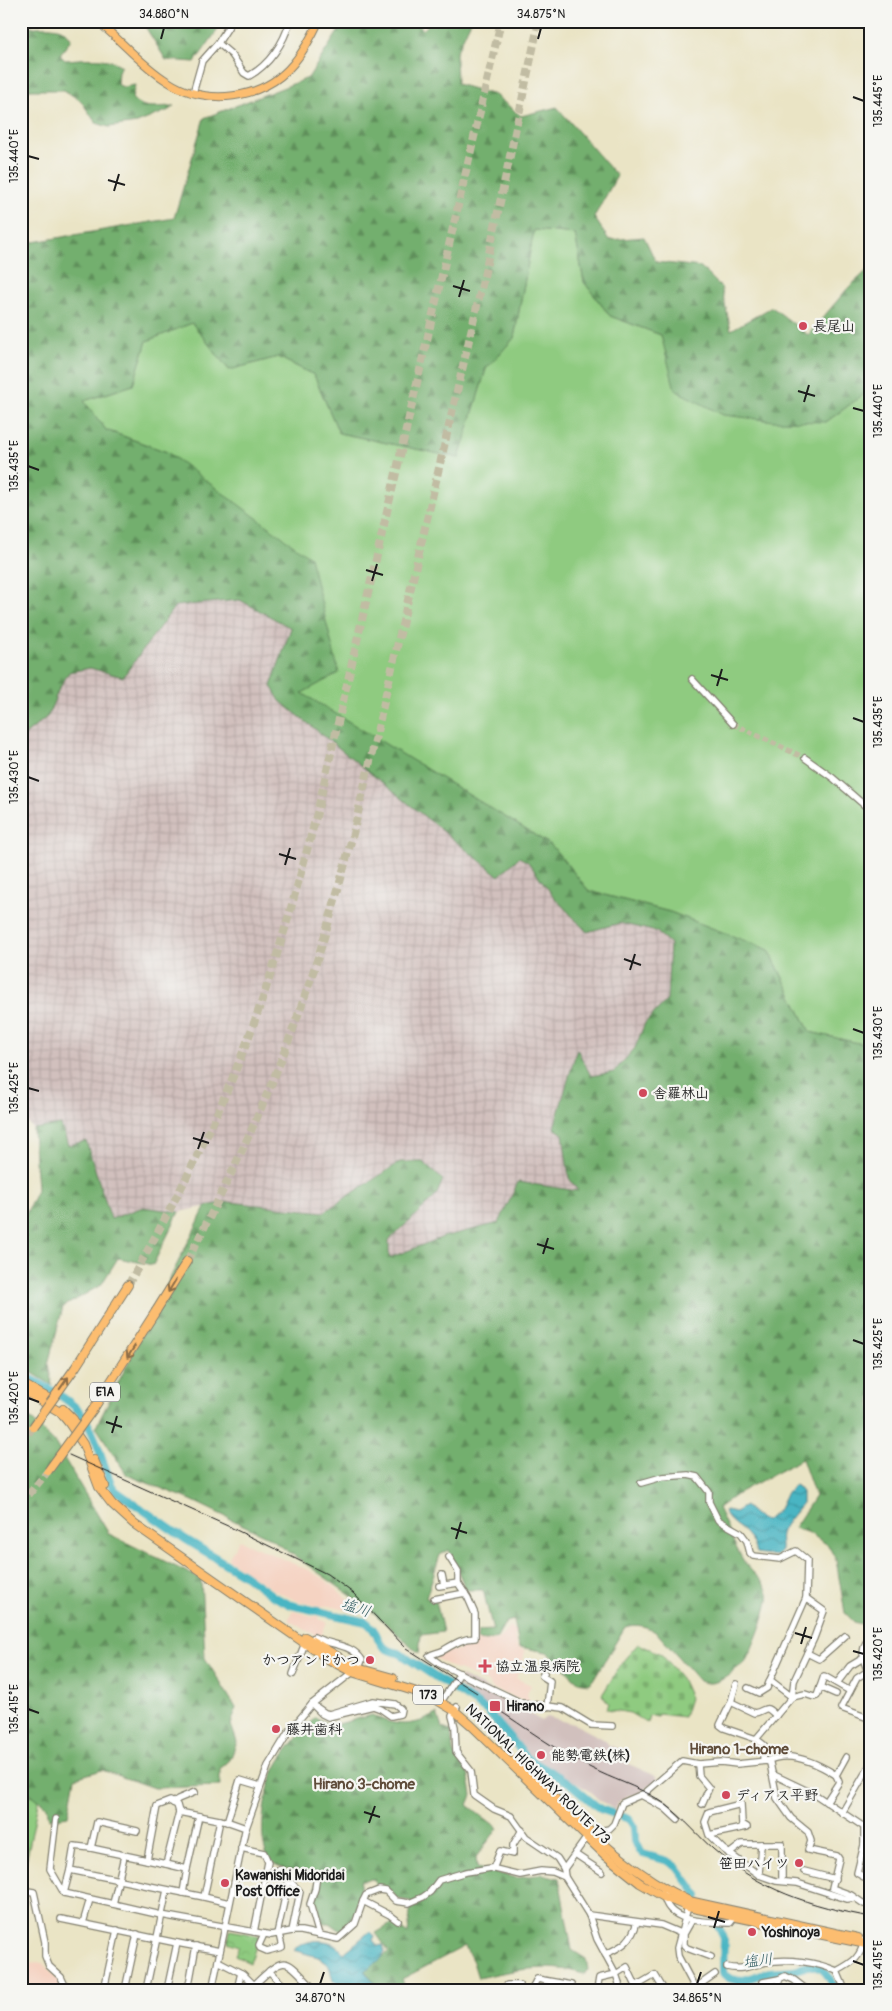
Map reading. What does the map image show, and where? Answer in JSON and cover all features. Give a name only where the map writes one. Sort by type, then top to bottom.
[{"type":"highway","name":"E1A","points":[[48,1471],[103,1395],[187,1261]]},
{"type":"highway","points":[[33,1427],[75,1368],[128,1285]]},
{"type":"highway","name":"NATIONAL HIGHWAY ROUTE 173","points":[[21,1383],[58,1404],[73,1419],[86,1442],[104,1484],[112,1497],[128,1513],[308,1642],[326,1658],[442,1700],[456,1709],[640,1883],[689,1904],[867,1942]]},
{"type":"highway","name":"NATIONAL HIGHWAY ROUTE 173","points":[[21,1388],[60,1412],[73,1427],[83,1444],[99,1487],[112,1504],[126,1517],[308,1642]]},
{"type":"main road","points":[[97,21],[166,81],[193,93],[217,97],[235,96],[265,86],[292,65],[306,46],[319,21]]},
{"type":"street","points":[[193,93],[202,61],[218,43],[232,21]]},
{"type":"street","points":[[218,43],[232,55],[244,73],[249,76],[266,64],[278,47],[290,21]]},
{"type":"street","points":[[692,679],[733,724]]},
{"type":"street","points":[[805,758],[833,778],[871,811]]},
{"type":"street","points":[[641,1483],[669,1476],[688,1475],[696,1477],[709,1492],[709,1502],[718,1520],[741,1533],[747,1541],[750,1553],[753,1556],[780,1559],[796,1552],[807,1560],[806,1598],[767,1688],[758,1693],[748,1688]]},
{"type":"street","points":[[449,1557],[458,1571],[458,1583],[465,1593],[474,1614],[476,1638],[454,1643],[445,1650],[430,1654],[429,1656],[440,1664],[522,1703],[563,1708],[592,1725],[612,1726]]},
{"type":"street","points":[[442,1575],[442,1586],[458,1583]]},
{"type":"street","points":[[434,1598],[465,1593]]},
{"type":"street","points":[[756,1738],[792,1697],[794,1681],[824,1611],[806,1598]]},
{"type":"street","points":[[871,1635],[863,1644],[862,1660],[869,1671],[857,1678],[841,1708],[869,1718],[871,1710]]},
{"type":"street","points":[[807,1654],[819,1659],[845,1636]]},
{"type":"street","points":[[212,1990],[246,1828],[268,1766],[288,1734],[312,1704],[356,1669],[362,1660],[353,1650],[326,1643],[314,1637],[308,1642],[293,1674]]},
{"type":"street","points":[[838,1683],[850,1666],[860,1660]]},
{"type":"street","points":[[442,1700],[460,1673]]},
{"type":"street","points":[[544,1673],[542,1676],[550,1682],[547,1707]]},
{"type":"street","points":[[792,1697],[805,1694],[817,1696],[824,1676],[850,1691]]},
{"type":"street","points":[[770,1680],[792,1697]]},
{"type":"street","points":[[736,1684],[731,1702],[720,1725],[756,1738],[764,1745],[765,1761]]},
{"type":"street","points":[[820,1687],[836,1694]]},
{"type":"street","points":[[373,1701],[395,1704],[401,1709],[400,1714],[397,1716],[391,1716],[373,1706],[328,1717],[312,1704],[329,1714],[373,1701]]},
{"type":"street","points":[[731,1702],[754,1713],[764,1707],[769,1708],[776,1716]]},
{"type":"street","points":[[456,1709],[452,1716],[455,1727],[456,1752],[470,1771],[474,1795],[494,1809],[511,1816],[526,1837],[557,1858],[564,1869],[565,1876],[589,1915],[597,1939],[616,1974],[619,1983],[618,1990]]},
{"type":"street","points":[[564,1869],[590,1836],[610,1829],[614,1824],[622,1803],[631,1798],[641,1796],[682,1760],[698,1764],[721,1762],[737,1764],[765,1761],[781,1756],[810,1761],[836,1775],[839,1782],[826,1802]]},
{"type":"street","points":[[836,1775],[846,1757]]},
{"type":"street","points":[[765,1761],[770,1763],[777,1798],[791,1818],[808,1832],[811,1841],[808,1850],[837,1856],[839,1860],[832,1888],[851,1895],[864,1904],[871,1900]]},
{"type":"street","points":[[698,1764],[699,1776],[709,1788],[702,1804]]},
{"type":"street","points":[[842,1813],[870,1766]]},
{"type":"street","points":[[772,1774],[826,1802],[864,1827],[864,1846],[857,1873],[871,1881]]},
{"type":"street","points":[[204,1897],[223,1821],[240,1780],[260,1786]]},
{"type":"street","points":[[173,1803],[178,1798],[195,1792]]},
{"type":"street","points":[[641,1796],[665,1808],[678,1820]]},
{"type":"street","points":[[147,1860],[157,1806],[170,1801],[177,1805],[179,1812],[166,1864]]},
{"type":"street","points":[[709,1835],[747,1827],[742,1824],[742,1804],[709,1812],[705,1822],[709,1835],[729,1854],[759,1875],[782,1882],[797,1883],[847,1899],[854,1898]]},
{"type":"street","points":[[179,1812],[246,1828]]},
{"type":"street","points":[[183,1893],[199,1816]]},
{"type":"street","points":[[56,1819],[50,1869],[64,1893],[161,1915],[264,1934],[301,1931],[338,1939],[355,1924],[366,1895],[379,1890],[386,1892],[396,1901],[409,1903],[423,1898],[439,1880],[466,1872],[493,1869],[520,1875],[541,1871],[565,1876]]},
{"type":"street","points":[[90,1848],[97,1822],[136,1831]]},
{"type":"street","points":[[493,1869],[500,1851],[513,1854],[513,1844],[522,1830]]},
{"type":"street","points":[[729,1854],[742,1844],[782,1844],[782,1882]]},
{"type":"street","points":[[759,1875],[761,1844]]},
{"type":"street","points":[[64,1893],[74,1846],[187,1869]]},
{"type":"street","points":[[864,1846],[871,1852]]},
{"type":"street","points":[[241,1848],[264,1853],[268,1862],[254,1932]]},
{"type":"street","points":[[575,1854],[602,1872]]},
{"type":"street","points":[[113,1904],[124,1856]]},
{"type":"street","points":[[279,1869],[300,1892],[292,1931]]},
{"type":"street","points":[[70,1870],[229,1903]]},
{"type":"street","points":[[804,1871],[835,1878]]},
{"type":"street","points":[[317,1875],[310,1904],[319,1935]]},
{"type":"street","points":[[264,1934],[259,1945],[260,1948],[267,1950],[282,1947],[278,1934],[289,1879]]},
{"type":"street","points":[[21,1890],[34,1892],[45,1942],[45,1956],[49,1966],[61,1977],[67,1990]]},
{"type":"street","points":[[146,1990],[167,1890]]},
{"type":"street","points":[[664,1893],[667,1904],[684,1919],[730,1923],[737,1915]]},
{"type":"street","points":[[83,1923],[90,1899]]},
{"type":"street","points":[[363,1901],[398,1921]]},
{"type":"street","points":[[689,1904],[680,1933],[677,1948],[678,1956],[695,1989],[715,1974]]},
{"type":"street","points":[[589,1915],[661,1925],[680,1933]]},
{"type":"street","points":[[61,1919],[220,1951]]},
{"type":"street","points":[[692,1920],[684,1934],[684,1945],[711,1958]]},
{"type":"street","points":[[606,1954],[626,1944],[634,1932],[637,1922]]},
{"type":"street","points":[[104,1990],[117,1930]]},
{"type":"street","points":[[125,1990],[137,1934]]},
{"type":"street","points":[[727,1967],[736,1969],[786,1960],[812,1963],[837,1970],[852,1963],[862,1952],[867,1942]]},
{"type":"street","points":[[167,1990],[177,1943]]},
{"type":"street","points":[[188,1990],[196,1946]]},
{"type":"street","points":[[218,1961],[241,1973],[256,1988],[274,1966],[283,1962],[292,1965],[314,1989]]},
{"type":"street","points":[[597,1990],[599,1978],[616,1974],[626,1967],[637,1988],[655,1975],[664,1990]]},
{"type":"street","points":[[837,1970],[845,1990]]},
{"type":"street","points":[[269,1971],[288,1990]]},
{"type":"street","points":[[237,1990],[241,1973]]},
{"type":"street","points":[[763,1982],[785,1976],[807,1990]]},
{"type":"street","points":[[531,1990],[537,1979],[571,1985],[568,1990]]},
{"type":"street","points":[[778,1990],[779,1979]]},
{"type":"street","points":[[503,1990],[507,1985],[519,1985]]},
{"type":"shaded area","points":[[240,600],[291,628],[271,686],[280,701],[499,876],[519,857],[528,862],[554,897],[587,931],[620,923],[657,932],[670,944],[667,1000],[645,1023],[635,1047],[614,1072],[591,1076],[577,1050],[563,1134],[569,1178],[579,1191],[518,1182],[499,1223],[443,1237],[389,1259],[389,1240],[436,1196],[400,1162],[324,1212],[229,1202],[179,1212],[143,1207],[110,1220],[86,1141],[68,1145],[61,1125],[33,1129],[21,1115],[21,746],[26,734],[48,716],[58,691],[69,672],[90,668],[123,677],[175,606]]},
{"type":"shaded area","points":[[239,1540],[308,1570],[324,1579],[359,1608],[357,1613],[298,1601],[275,1591],[228,1559]]},
{"type":"shaded area","points":[[293,1611],[319,1616],[318,1619],[327,1622],[320,1638],[288,1620]]},
{"type":"shaded area","name":"協立温泉病院","points":[[510,1626],[517,1632],[514,1636],[517,1647],[525,1651],[523,1662],[516,1678],[531,1685],[527,1694],[530,1704],[492,1688],[488,1683],[454,1669],[432,1656],[443,1652],[460,1650],[462,1645],[476,1641],[489,1642],[498,1640]]},
{"type":"shaded area","points":[[461,1676],[523,1705],[521,1708],[541,1721],[546,1717],[574,1724],[586,1730],[605,1740],[609,1745],[627,1752],[624,1762],[656,1776],[658,1779],[640,1793],[627,1796],[618,1802],[615,1810],[589,1791],[530,1755],[494,1714],[456,1684]]},
{"type":"shaded area","points":[[43,1963],[60,1983],[62,1990],[21,1990],[21,1964]]},
{"type":"green space","points":[[138,21],[224,21],[195,62],[166,60],[146,28]]},
{"type":"green space","points":[[345,21],[417,21],[423,30],[432,21],[471,21],[456,53],[457,84],[495,95],[521,116],[557,107],[617,176],[594,217],[609,240],[644,237],[656,262],[701,267],[721,287],[731,330],[772,307],[808,335],[848,288],[871,267],[871,389],[826,422],[774,421],[723,415],[675,390],[661,335],[610,316],[584,282],[575,234],[534,230],[514,338],[486,369],[459,458],[339,433],[314,375],[278,357],[229,370],[192,323],[147,341],[133,385],[84,401],[106,430],[167,452],[310,557],[339,673],[302,693],[551,845],[589,891],[670,912],[769,950],[810,1032],[871,1046],[871,1620],[861,1624],[854,1622],[845,1613],[836,1560],[828,1545],[809,1533],[794,1528],[815,1496],[802,1459],[740,1492],[718,1508],[745,1563],[764,1584],[768,1593],[767,1606],[761,1626],[746,1660],[728,1676],[719,1681],[704,1683],[699,1681],[658,1634],[642,1626],[625,1627],[593,1680],[588,1684],[578,1682],[547,1652],[519,1647],[514,1620],[506,1622],[497,1638],[487,1641],[477,1640],[478,1631],[493,1630],[483,1590],[466,1590],[449,1550],[440,1555],[426,1598],[436,1601],[443,1632],[421,1635],[419,1653],[367,1607],[268,1537],[191,1500],[127,1475],[96,1427],[206,1206],[229,1202],[324,1212],[400,1162],[423,1162],[443,1180],[436,1196],[389,1240],[389,1258],[443,1237],[499,1223],[518,1182],[578,1191],[569,1178],[563,1134],[554,1128],[577,1049],[591,1076],[614,1072],[635,1048],[645,1023],[667,1000],[670,944],[657,932],[620,923],[587,932],[554,897],[528,862],[519,857],[499,876],[280,701],[271,686],[291,628],[240,600],[175,606],[123,677],[90,668],[69,672],[58,691],[48,716],[26,734],[21,746],[21,227],[33,242],[174,218],[204,118],[308,78]]},
{"type":"green space","points":[[21,26],[49,27],[62,30],[71,39],[60,55],[65,60],[108,60],[122,66],[118,71],[117,84],[123,87],[135,85],[132,98],[136,102],[151,107],[174,106],[169,110],[137,123],[109,127],[96,123],[81,101],[64,90],[21,90]]},
{"type":"green space","points":[[534,230],[575,234],[584,282],[610,316],[661,335],[826,422],[871,389],[871,1046],[810,1032],[769,950],[670,912],[589,891],[551,845],[301,693],[339,673],[167,452],[106,430],[84,401],[133,385],[147,341],[192,323],[229,370],[278,357],[314,375],[339,433],[459,458],[486,369],[514,338]]},
{"type":"green space","points":[[61,1125],[68,1145],[86,1141],[111,1219],[143,1207],[179,1212],[153,1265],[118,1258],[101,1285],[63,1307],[48,1364],[52,1385],[21,1366],[21,1225],[37,1190],[33,1129]]},
{"type":"green space","points":[[21,1409],[55,1443],[109,1534],[201,1579],[205,1658],[236,1708],[231,1725],[237,1742],[230,1760],[220,1769],[220,1786],[154,1788],[102,1770],[75,1778],[68,1816],[49,1819],[47,1807],[25,1789],[21,1790]]},
{"type":"green space","points":[[638,1644],[661,1654],[681,1678],[690,1698],[684,1717],[658,1714],[657,1717],[649,1715],[647,1723],[630,1713],[607,1709],[609,1703],[602,1695],[623,1661]]},
{"type":"green space","points":[[437,1714],[442,1728],[451,1731],[453,1752],[468,1773],[472,1795],[468,1805],[498,1828],[476,1857],[477,1868],[517,1878],[542,1874],[559,1878],[572,1950],[586,1959],[588,1970],[583,1974],[570,1970],[544,1968],[517,1970],[478,1978],[465,1946],[402,1979],[406,1990],[381,1989],[364,1970],[389,1952],[376,1933],[393,1923],[408,1934],[411,1901],[397,1899],[391,1890],[376,1889],[374,1879],[361,1880],[356,1916],[341,1931],[330,1923],[319,1923],[319,1905],[314,1902],[318,1872],[280,1867],[271,1861],[266,1853],[263,1843],[263,1818],[267,1792],[274,1772],[282,1757],[315,1717],[331,1726],[372,1715],[389,1722],[404,1724],[420,1721]]},
{"type":"green space","points":[[21,1793],[39,1797],[21,1888]]},
{"type":"green space","points":[[230,1930],[260,1936],[250,1963],[235,1956],[239,1946],[228,1942]]},
{"type":"water","points":[[794,1485],[802,1492],[802,1503],[787,1522],[781,1534],[779,1554],[776,1556],[756,1553],[749,1537],[727,1517],[724,1511],[735,1512],[745,1506],[760,1519],[766,1521],[779,1509],[787,1492]]},
{"type":"water","points":[[370,1931],[375,1936],[373,1940],[378,1946],[383,1945],[385,1952],[381,1959],[364,1971],[381,1989],[385,1990],[348,1990],[345,1985],[333,1981],[329,1965],[318,1957],[293,1950],[302,1944],[322,1941],[332,1943],[344,1953]]},
{"type":"waterway","name":"塩川","points":[[21,1374],[62,1397],[81,1413],[97,1443],[112,1486],[116,1491],[185,1539],[244,1575],[273,1596],[291,1605],[366,1622],[385,1648],[399,1653],[487,1711],[528,1759],[568,1782],[600,1809],[629,1819],[634,1827],[635,1841],[639,1850],[643,1854],[668,1861],[677,1867],[698,1896]]},
{"type":"waterway","name":"塩川","points":[[717,1924],[724,1938],[723,1973],[733,1980],[746,1979],[770,1972],[814,1966],[826,1973],[835,1990]]},
{"type":"tunnel","points":[[128,1285],[176,1198],[233,1078],[256,1018],[285,929],[318,809],[501,21]]},
{"type":"tunnel","points":[[187,1261],[235,1166],[278,1068],[324,939],[336,897],[353,834],[485,272],[539,21]]},
{"type":"tunnel","points":[[733,724],[805,758]]},
{"type":"tunnel","points":[[21,1443],[33,1427]]},
{"type":"tunnel","points":[[21,1504],[48,1471]]},
{"type":"railway","points":[[69,1455],[230,1527],[327,1574],[353,1593],[406,1648],[477,1693]]},
{"type":"railway","points":[[494,1707],[578,1761],[664,1803],[679,1815],[713,1849],[731,1863],[768,1886],[827,1908],[871,1917]]},
{"type":"place","name":"長尾山","points":[[803,326]]},
{"type":"place","name":"舎羅林山","points":[[643,1093]]},
{"type":"place","name":"かつアンドかつ","points":[[370,1660]]},
{"type":"place","name":"協立温泉病院","points":[[485,1666]]},
{"type":"place","name":"Hirano","points":[[495,1706]]},
{"type":"place","name":"藤井歯科","points":[[276,1729]]},
{"type":"place","name":"能勢電鉄(株)","points":[[541,1755]]},
{"type":"place","name":"ディアス平野","points":[[726,1795]]},
{"type":"place","name":"笹田ハイツ","points":[[799,1863]]},
{"type":"place","name":"Kawanishi Midoridai Post Office","points":[[225,1883]]},
{"type":"place","name":"Yoshinoya","points":[[752,1932]]},
{"type":"district","name":"Hirano 1-chome","points":[[739,1749]]},
{"type":"district","name":"Hirano 3-chome","points":[[364,1784]]}]
